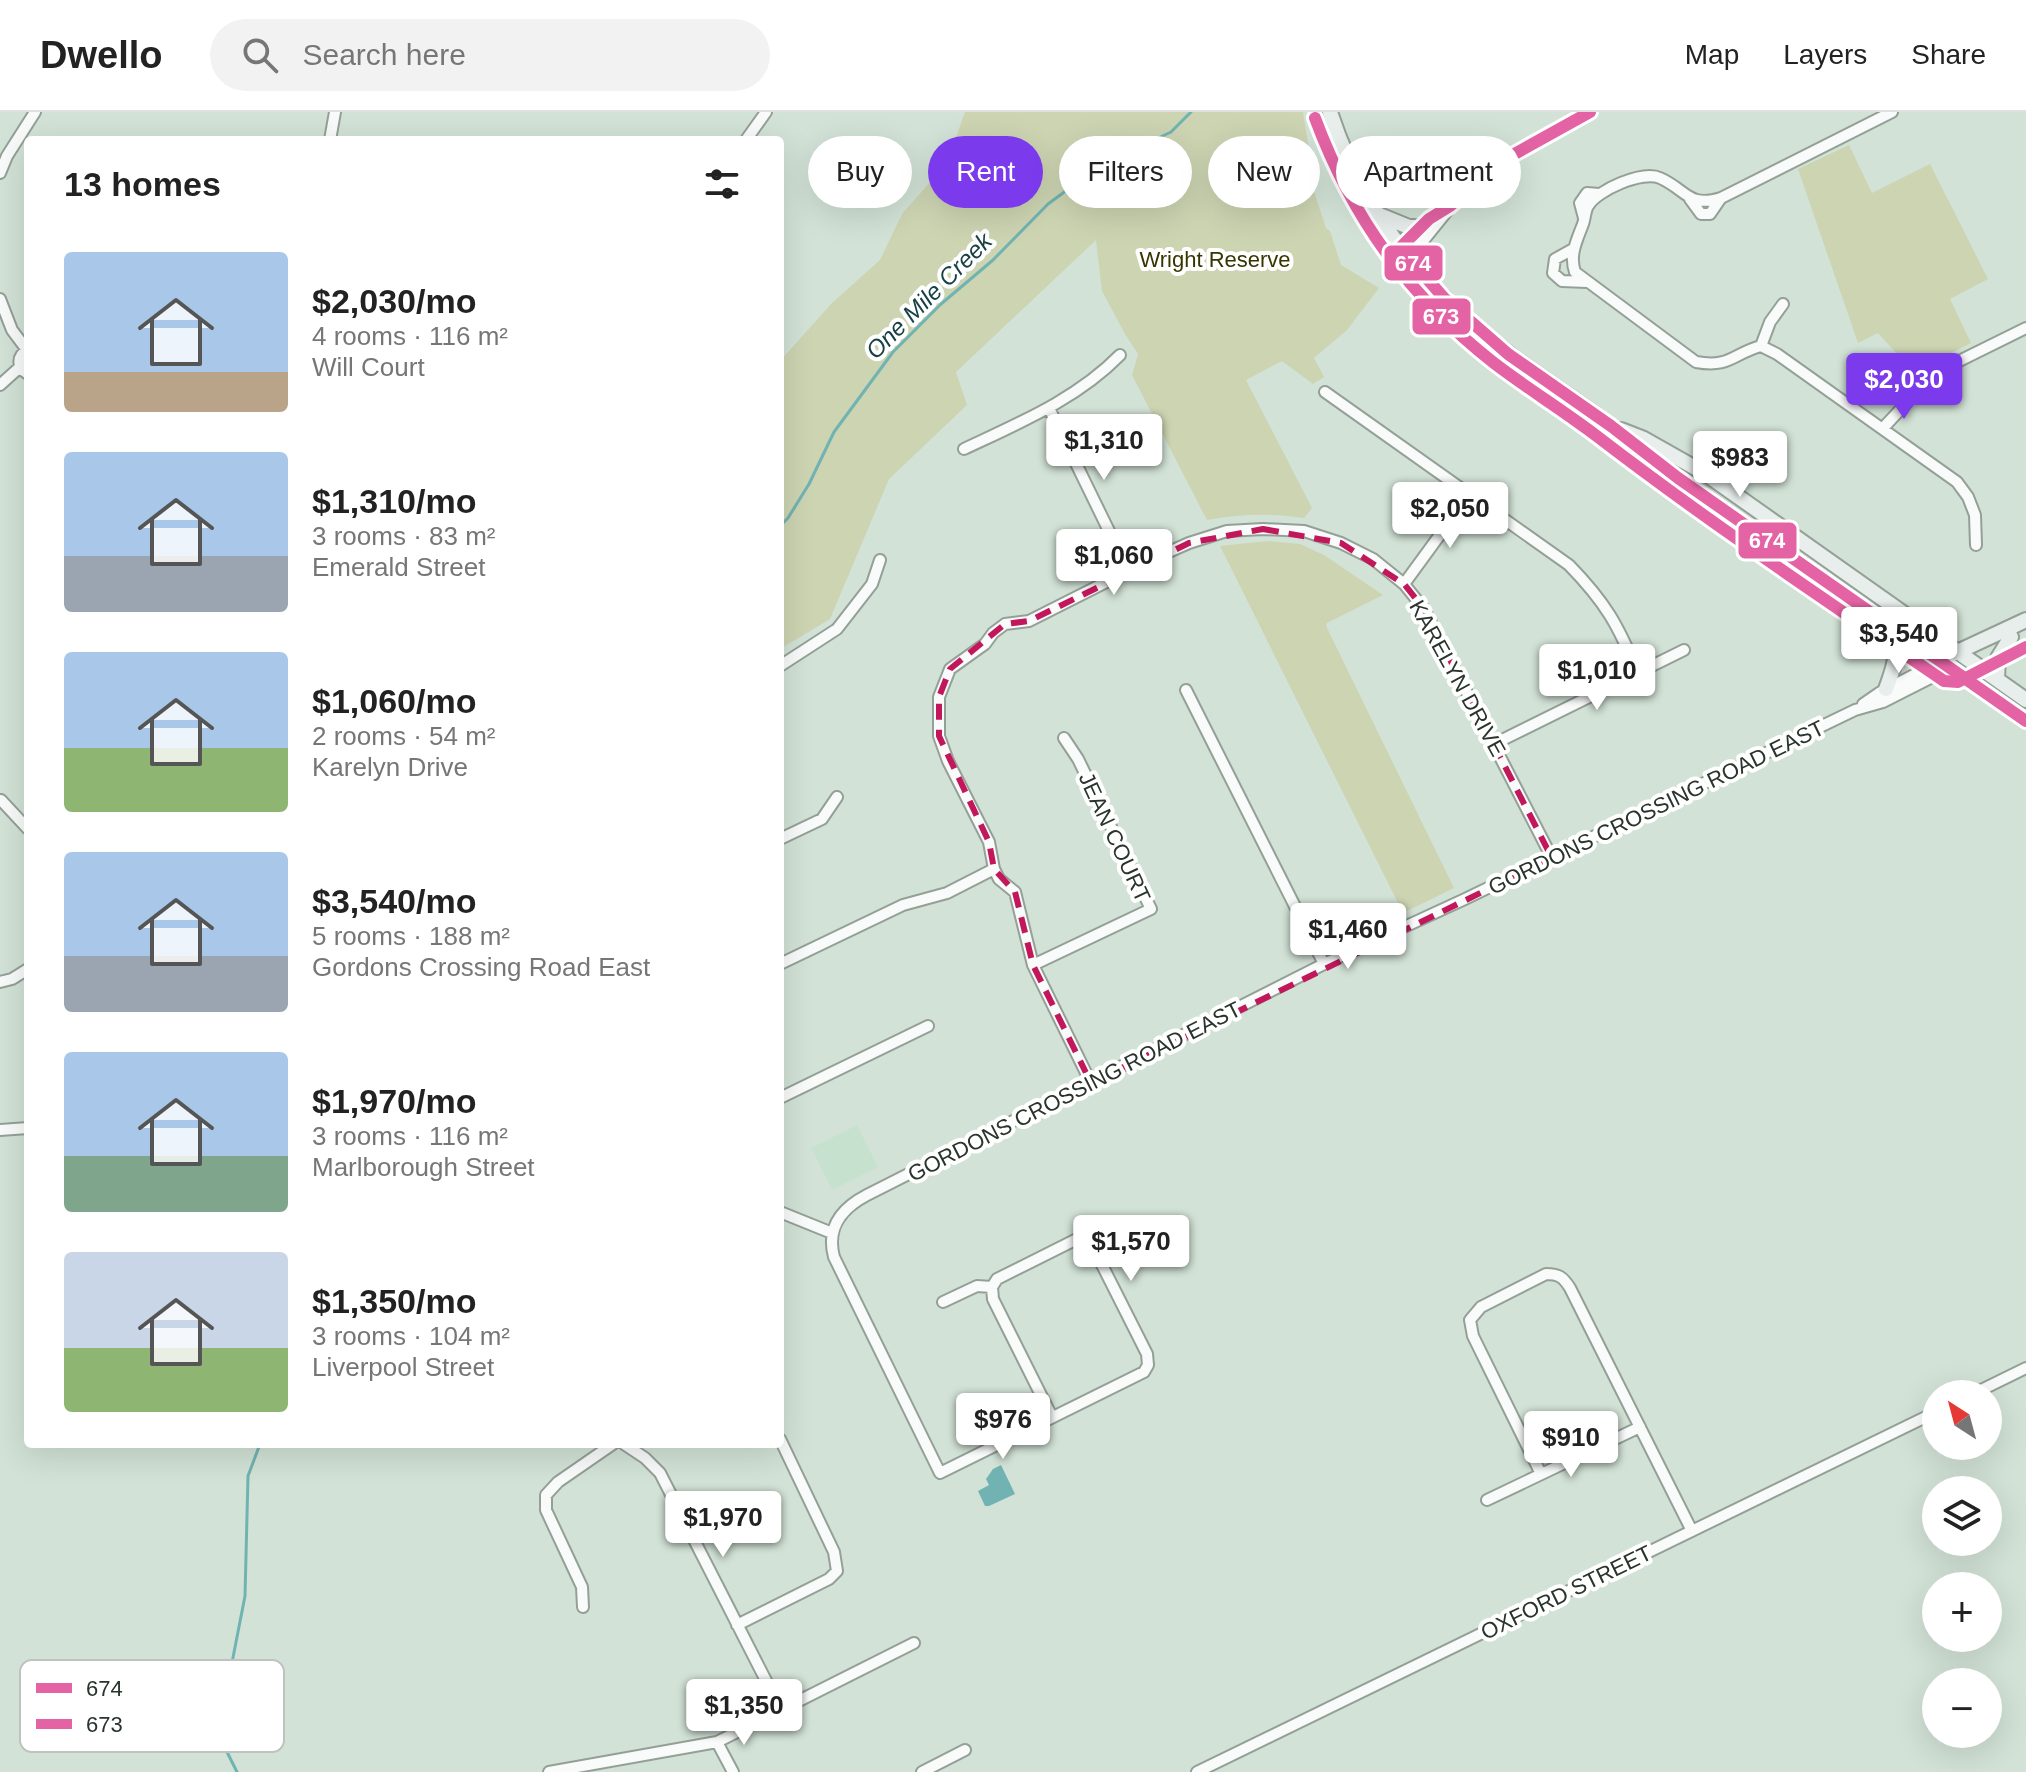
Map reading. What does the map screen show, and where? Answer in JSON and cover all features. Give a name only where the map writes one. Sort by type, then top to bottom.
[{"type":"main road","points":[[1330,112],[1349,164],[1377,214],[1404,253],[1444,298],[1483,334],[1678,478],[2026,721]]},
{"type":"main road","points":[[1377,214],[1409,227],[1420,227]]},
{"type":"main road","points":[[1611,426],[1644,439],[1718,482],[2026,700]]},
{"type":"main road","points":[[1678,478],[1676,469],[1683,460]]},
{"type":"main road","points":[[1948,664],[2026,620]]},
{"type":"main road","points":[[1884,621],[1897,653],[1886,689]]},
{"type":"main road","points":[[1963,655],[2026,629]]},
{"type":"main road","points":[[1997,679],[1998,658],[2011,637]]},
{"type":"street","points":[[0,173],[13,145],[35,112]]},
{"type":"street","points":[[331,136],[335,112]]},
{"type":"street","points":[[749,136],[766,112]]},
{"type":"street","points":[[1521,150],[1590,112]]},
{"type":"street","points":[[1783,304],[1770,322],[1761,346],[1728,362],[1714,365],[1696,362],[1575,272],[1573,249],[1584,220],[1580,203],[1587,193],[1599,194],[1638,176],[1648,175],[1660,178],[1690,199],[1701,214],[1710,214],[1721,198],[1892,112]]},
{"type":"street","points":[[1404,253],[1420,227],[1447,208]]},
{"type":"street","points":[[1404,253],[1448,208]]},
{"type":"street","points":[[1573,249],[1555,259],[1553,273],[1562,281],[1589,283]]},
{"type":"street","points":[[0,299],[12,330],[24,345]]},
{"type":"street","points":[[1884,427],[1926,382],[1943,369],[2025,332]]},
{"type":"street","points":[[1761,346],[1884,427],[1957,482],[1968,497],[1975,515],[1976,545]]},
{"type":"street","points":[[0,385],[24,371],[19,359],[24,354]]},
{"type":"street","points":[[964,449],[1049,408],[1101,374],[1120,355]]},
{"type":"street","points":[[1325,392],[1569,565],[1611,612],[1638,673]]},
{"type":"street","points":[[1049,408],[1128,570]]},
{"type":"street","points":[[1404,584],[1469,495]]},
{"type":"street","name":"KARELYN DRIVE","points":[[1091,1083],[1033,965],[1015,892],[999,879],[994,869],[989,842],[948,761],[939,736],[939,697],[950,669],[985,644],[1005,624],[1029,621],[1128,570],[1189,543],[1227,531],[1304,531],[1341,543],[1373,559],[1404,584],[1430,620],[1552,858]]},
{"type":"street","points":[[784,663],[837,629],[872,584],[880,560]]},
{"type":"street","points":[[1494,744],[1684,650]]},
{"type":"street","name":"GORDONS CROSSING ROAD EAST","points":[[832,1233],[839,1217],[857,1200],[1324,964],[1552,858],[1855,710],[1886,689],[1948,664]]},
{"type":"street","name":"GORDONS CROSSING ROAD EAST","points":[[1855,710],[1883,702],[1948,664]]},
{"type":"street","points":[[1186,690],[1324,964]]},
{"type":"street","name":"JEAN COURT","points":[[1033,965],[1151,909],[1078,759],[1064,738]]},
{"type":"street","points":[[784,837],[822,819],[837,797]]},
{"type":"street","points":[[1,800],[24,825]]},
{"type":"street","points":[[784,962],[903,905],[947,893],[994,869]]},
{"type":"street","points":[[0,982],[24,971]]},
{"type":"street","points":[[784,1096],[928,1026]]},
{"type":"street","points":[[0,1130],[24,1128]]},
{"type":"street","points":[[784,1214],[832,1233],[832,1249],[837,1265],[940,1473],[1141,1374],[1148,1365],[1147,1354],[1095,1249],[1088,1241],[1077,1239],[997,1279],[992,1287],[993,1299],[1052,1417]]},
{"type":"street","points":[[1541,1474],[1473,1336],[1470,1320],[1481,1307],[1546,1274],[1562,1276],[1570,1288],[1692,1531]]},
{"type":"street","points":[[943,1302],[977,1286],[992,1287]]},
{"type":"street","points":[[2002,1380],[2026,1368]]},
{"type":"street","name":"OXFORD STREET","points":[[1197,1772],[1922,1419]]},
{"type":"street","points":[[1487,1500],[1640,1427]]},
{"type":"street","points":[[737,1625],[829,1579],[837,1571],[834,1552],[784,1447]]},
{"type":"street","points":[[583,1607],[582,1587],[546,1510],[546,1495],[558,1482],[607,1448]]},
{"type":"street","points":[[630,1448],[660,1473],[781,1710]]},
{"type":"street","points":[[549,1772],[610,1767],[717,1742],[914,1643]]},
{"type":"street","points":[[717,1742],[733,1772]]},
{"type":"street","points":[[923,1772],[965,1750]]},
{"type":"highlighted area","points":[[1263,529],[1341,543],[1404,584],[1424,609],[1552,858],[1091,1083],[1033,965],[1015,892],[994,869],[989,842],[939,736],[939,697],[950,669],[1005,624],[1029,621],[1189,543]]},
{"type":"shaded area","points":[[857,1125],[878,1167],[832,1190],[811,1148]]},
{"type":"green space","name":"Wright Reserve","points":[[965,112],[1303,112],[1307,136],[1208,136],[1208,208],[1319,208],[1341,265],[1379,288],[1347,330],[1314,358],[1324,377],[1313,384],[1282,361],[1246,380],[1312,508],[1304,518],[1256,515],[1207,520],[1132,375],[1138,354],[1102,291],[1096,240],[956,372],[967,405],[889,479],[830,619],[784,647],[784,357],[832,303],[880,260],[902,214],[907,208],[912,208],[912,203],[928,185],[928,208],[1043,208],[1043,136],[957,136]]},
{"type":"green space","points":[[1849,145],[1872,193],[1930,164],[1988,279],[1950,299],[1971,343],[1938,360],[1918,377],[1878,333],[1858,343],[1798,169]]},
{"type":"green space","points":[[1268,541],[1300,544],[1324,555],[1383,595],[1326,626],[1454,888],[1403,913],[1220,546]]},
{"type":"water","points":[[1001,1465],[1015,1494],[985,1506],[978,1491],[989,1485],[986,1479],[993,1469]]},
{"type":"waterway","name":"One Mile Creek","points":[[784,522],[809,484],[834,432],[893,352],[941,304],[993,260],[1048,204],[1101,165],[1171,132],[1191,112]]},
{"type":"waterway","name":"One Mile Creek","points":[[233,1660],[245,1596],[248,1476],[258,1448]]},
{"type":"waterway","name":"One Mile Creek","points":[[227,1752],[237,1772]]},
{"type":"transit line","name":"674","points":[[1590,112],[1500,162],[1450,206],[1429,219],[1400,248],[1444,298],[1508,354],[1611,426],[1678,478],[2026,721]]},
{"type":"transit line","name":"673","points":[[1315,118],[1347,190],[1387,254],[1436,311],[1507,373],[1726,531],[1944,681],[1958,682],[2026,647]]}]
